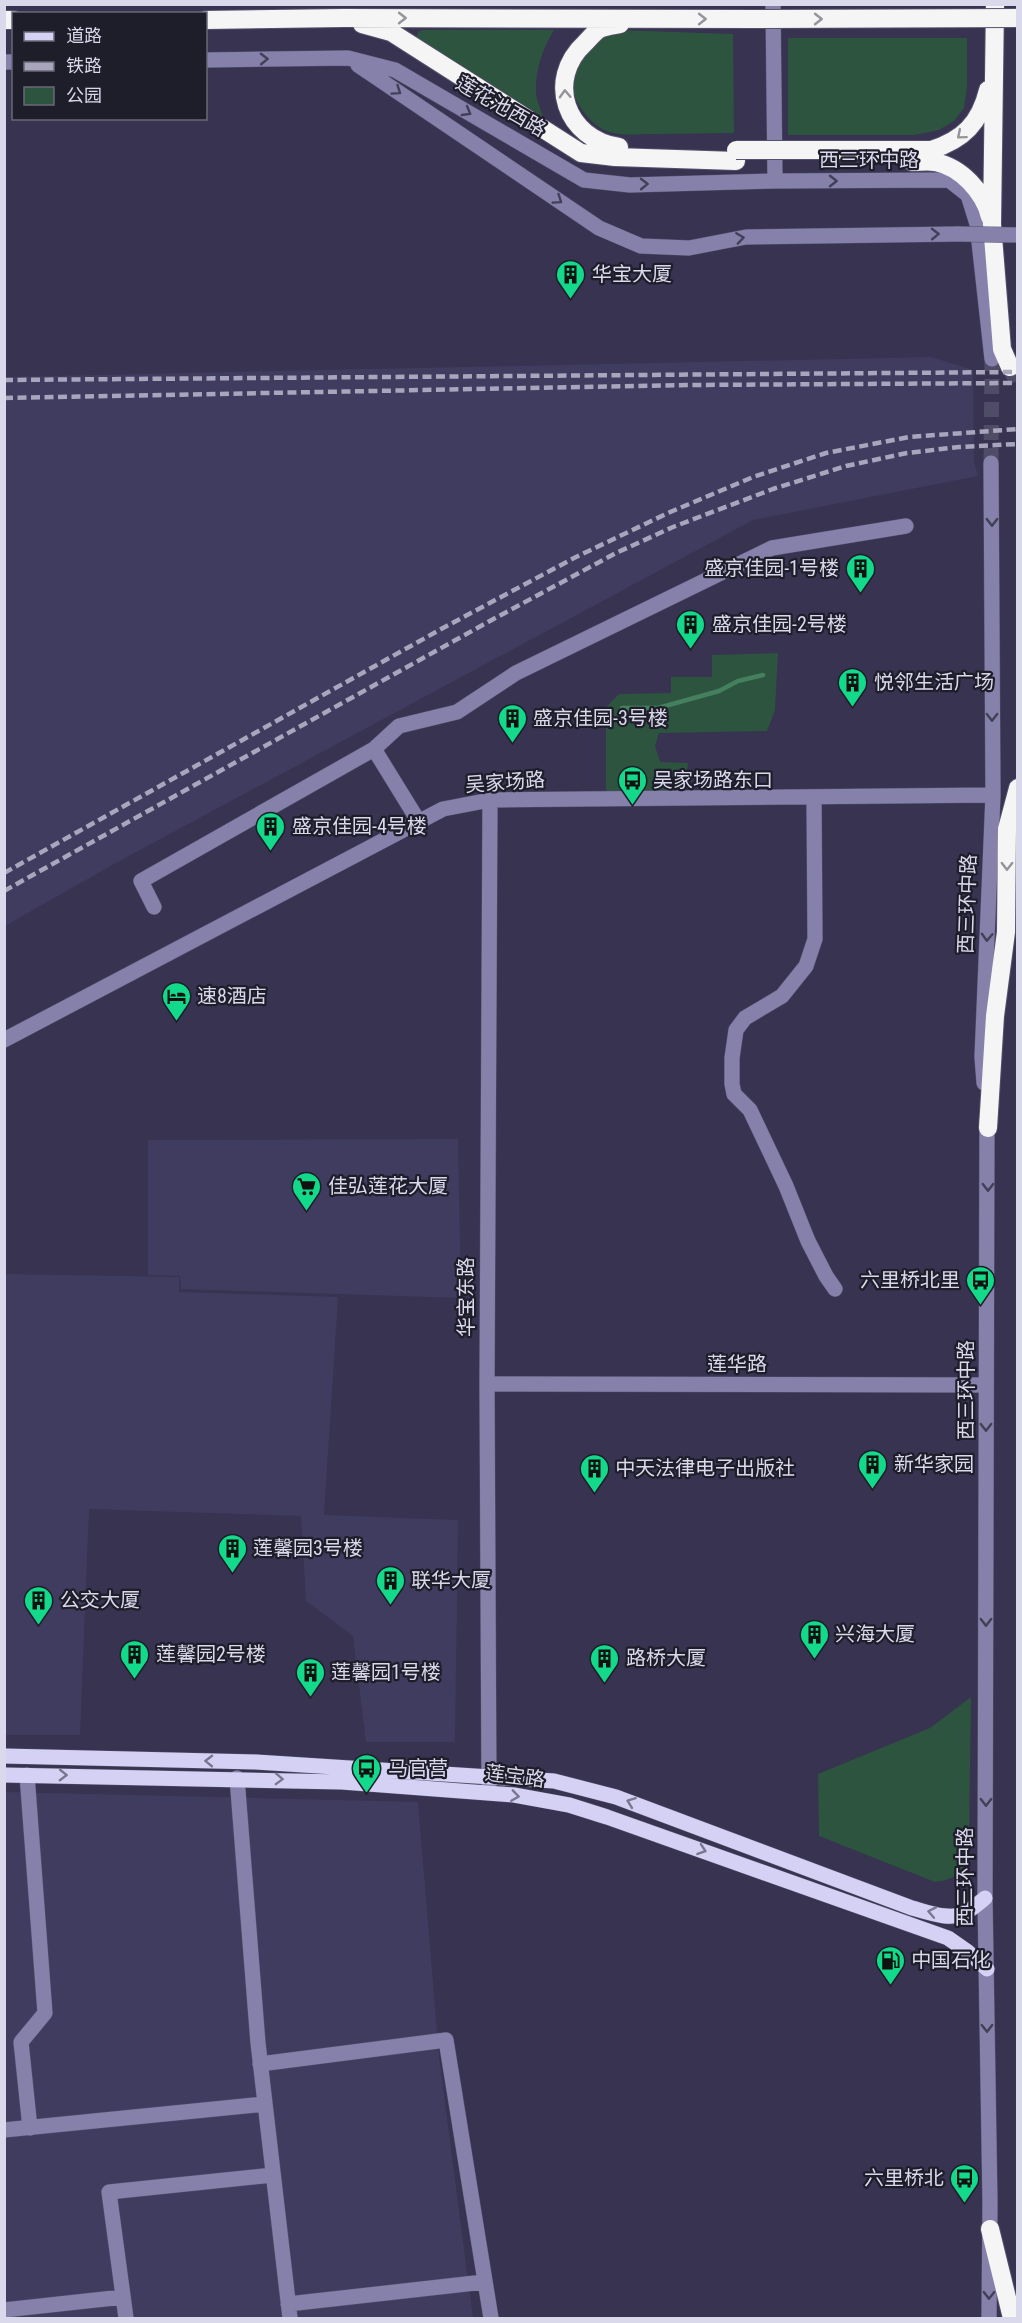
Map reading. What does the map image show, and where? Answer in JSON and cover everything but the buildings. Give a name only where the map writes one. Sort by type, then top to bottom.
[{"type":"highway","points":[[995,4],[992,224],[1002,349],[1010,367]]},
{"type":"highway","points":[[343,18],[391,32],[581,153],[615,157],[804,155],[931,150],[959,138],[972,125],[984,106],[994,65]]},
{"type":"highway","points":[[207,21],[343,18],[1017,18]]},
{"type":"highway","points":[[646,19],[600,28],[574,53],[563,87],[565,104],[579,127],[595,141],[629,149],[736,156]]},
{"type":"highway","points":[[207,27],[234,21]]},
{"type":"highway","points":[[804,155],[935,162],[952,169],[968,180],[981,197],[992,224]]},
{"type":"highway","points":[[988,1128],[995,1016],[1006,932],[1007,829],[1017,788]]},
{"type":"highway","points":[[990,2229],[1011,2319]]},
{"type":"main road","name":"莲宝路","points":[[4,1756],[256,1762],[554,1781],[616,1797],[912,1908],[953,1916],[964,1914],[985,1898]]},
{"type":"main road","name":"莲宝路","points":[[4,1775],[237,1778],[342,1782],[514,1795],[569,1806],[812,1888],[948,1938],[987,1969]]},
{"type":"street","points":[[773,4],[775,181]]},
{"type":"street","points":[[348,58],[599,228],[640,246],[689,248],[746,237],[1017,235]]},
{"type":"street","name":"莲花池西路","points":[[207,60],[348,58],[395,70],[584,180],[630,185],[775,181]]},
{"type":"street","name":"西三环中路","points":[[775,181],[949,180],[968,195],[977,224],[992,359]]},
{"type":"street","name":"西三环中路","points":[[988,2319],[990,2229],[985,1898],[988,1128],[982,1058],[993,795],[991,463]]},
{"type":"street","points":[[154,907],[141,881],[374,749],[399,726],[458,712],[516,673],[772,548],[906,526]]},
{"type":"street","points":[[374,749],[419,822]]},
{"type":"street","name":"吴家场路","points":[[4,1040],[443,808],[489,800],[993,795]]},
{"type":"street","points":[[814,797],[815,939],[806,966],[782,996],[745,1018],[736,1030],[732,1058],[732,1084],[734,1094],[750,1110],[786,1186],[808,1240],[835,1289]]},
{"type":"street","name":"华宝东路","points":[[489,800],[487,1384],[489,1793]]},
{"type":"street","name":"莲华路","points":[[487,1384],[986,1385]]},
{"type":"street","points":[[27,1774],[45,2013],[21,2042],[30,2127]]},
{"type":"street","points":[[237,1778],[260,2064],[289,2311],[484,2282]]},
{"type":"street","points":[[260,2064],[447,2040],[491,2319]]},
{"type":"street","points":[[4,2130],[265,2104]]},
{"type":"street","points":[[126,2319],[109,2192],[273,2175]]},
{"type":"street","points":[[4,2310],[123,2297]]},
{"type":"shaded area","points":[[931,357],[973,370],[974,461],[978,476],[753,520],[116,863],[5,926],[5,377]]},
{"type":"shaded area","name":"佳弘莲花大厦","points":[[458,1139],[461,1298],[181,1289],[180,1276],[148,1275],[148,1140]]},
{"type":"shaded area","points":[[5,1274],[179,1277],[179,1292],[338,1297],[324,1515],[458,1520],[455,1742],[366,1742],[353,1636],[306,1601],[301,1516],[89,1509],[80,1735],[5,1735]]},
{"type":"shaded area","points":[[5,1792],[418,1802],[439,2057],[473,2318],[5,2318]]},
{"type":"green space","points":[[554,30],[540,60],[536,84],[538,101],[546,124],[424,44],[416,37],[419,31]]},
{"type":"green space","points":[[617,30],[733,34],[734,133],[614,133],[602,129],[588,118],[574,95],[572,79],[574,71],[588,49]]},
{"type":"green space","points":[[788,38],[967,38],[967,86],[964,108],[954,121],[939,130],[915,135],[788,135]]},
{"type":"green space","points":[[778,653],[775,710],[767,731],[659,733],[655,746],[660,762],[688,763],[685,798],[606,799],[606,707],[619,694],[671,693],[671,677],[712,677],[712,655]]},
{"type":"green space","points":[[971,1697],[969,1838],[965,1863],[958,1874],[952,1878],[935,1882],[819,1836],[818,1774],[930,1728]]},
{"type":"waterway","points":[[622,708],[658,708],[719,691],[738,681],[763,675]]},
{"type":"tunnel","points":[[991,463],[992,359]]},
{"type":"tunnel","points":[[1010,367],[1018,380]]},
{"type":"railway","points":[[4,380],[1018,372]]},
{"type":"railway","points":[[4,398],[687,385],[1018,383]]},
{"type":"railway","points":[[4,873],[443,628],[574,558],[668,513],[753,477],[826,453],[909,437],[1018,429]]},
{"type":"railway","points":[[4,891],[488,622],[616,553],[673,527],[773,489],[846,466],[907,453],[1018,444]]},
{"type":"place","name":"华宝大厦","points":[[571,300]]},
{"type":"place","name":"盛京佳园-1号楼","points":[[860,594]]},
{"type":"place","name":"盛京佳园-2号楼","points":[[691,650]]},
{"type":"place","name":"悦邻生活广场","points":[[853,708]]},
{"type":"place","name":"盛京佳园-3号楼","points":[[512,744]]},
{"type":"place","name":"吴家场路东口","points":[[632,806]]},
{"type":"place","name":"盛京佳园-4号楼","points":[[271,852]]},
{"type":"place","name":"速8酒店","points":[[176,1022]]},
{"type":"place","name":"佳弘莲花大厦","points":[[307,1212]]},
{"type":"place","name":"六里桥北里","points":[[981,1306]]},
{"type":"place","name":"新华家园","points":[[873,1490]]},
{"type":"place","name":"中天法律电子出版社","points":[[594,1494]]},
{"type":"place","name":"莲馨园3号楼","points":[[232,1574]]},
{"type":"place","name":"联华大厦","points":[[390,1606]]},
{"type":"place","name":"公交大厦","points":[[39,1626]]},
{"type":"place","name":"兴海大厦","points":[[814,1660]]},
{"type":"place","name":"莲馨园2号楼","points":[[135,1680]]},
{"type":"place","name":"路桥大厦","points":[[605,1684]]},
{"type":"place","name":"莲馨园1号楼","points":[[310,1698]]},
{"type":"place","name":"马官营","points":[[367,1794]]},
{"type":"place","name":"中国石化","points":[[890,1986]]},
{"type":"place","name":"六里桥北","points":[[965,2204]]}]
